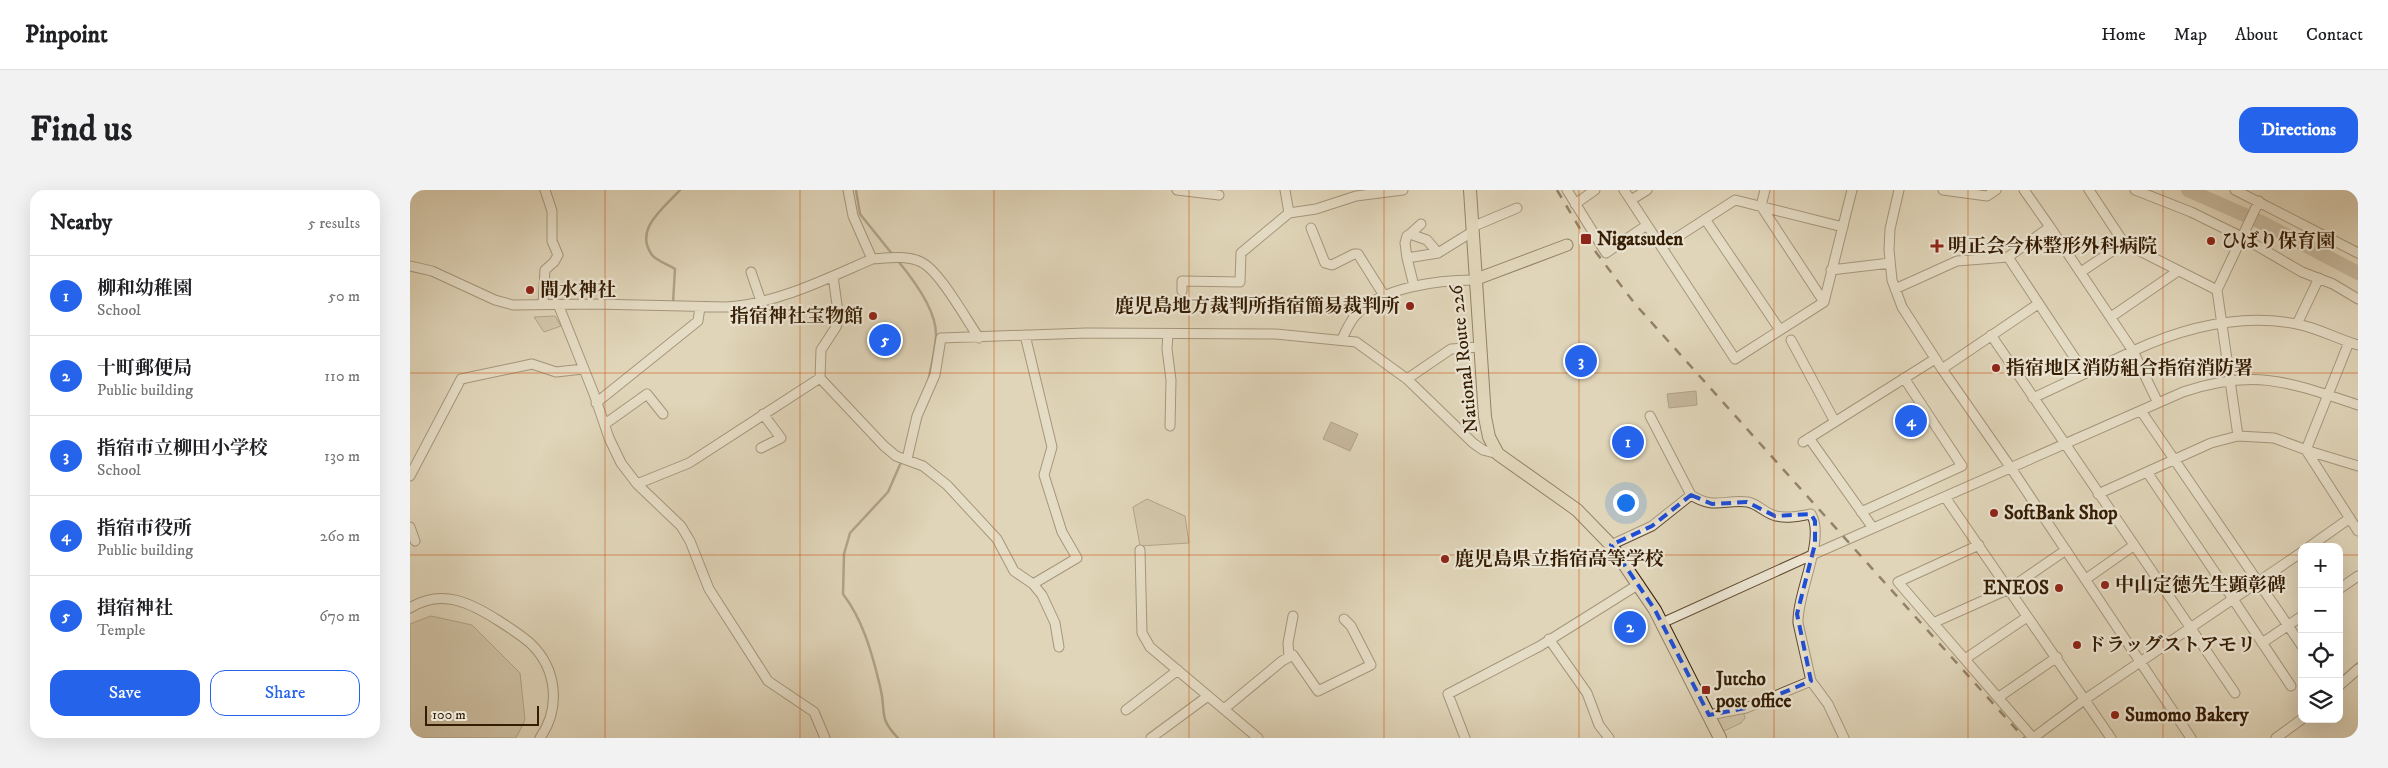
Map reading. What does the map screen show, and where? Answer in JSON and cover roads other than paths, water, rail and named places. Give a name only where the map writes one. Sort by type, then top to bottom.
[{"type":"highway","name":"National Route 226","points":[[1470,190],[1479,347],[1485,417],[1489,436],[1498,454],[1577,510],[1611,545],[1639,584],[1662,623],[1720,738]]},
{"type":"main road","points":[[1474,280],[1567,245]]},
{"type":"street","points":[[543,304],[545,270],[554,262],[558,255],[552,241],[552,210],[545,190]]},
{"type":"street","points":[[848,190],[853,216],[872,258]]},
{"type":"street","points":[[1178,190],[1219,195]]},
{"type":"street","points":[[1286,190],[1289,213]]},
{"type":"street","points":[[1567,190],[1606,253],[1647,225]]},
{"type":"street","points":[[1575,204],[1595,190]]},
{"type":"street","points":[[1624,190],[1735,359],[1824,302],[1852,190]]},
{"type":"street","points":[[1631,200],[1647,190]]},
{"type":"street","points":[[1765,190],[1761,206],[1824,302]]},
{"type":"street","points":[[1900,190],[1890,229],[1890,263],[1895,289],[1902,307],[1935,359],[2086,579],[2191,738]]},
{"type":"street","points":[[1944,190],[1988,196],[1996,190]]},
{"type":"street","points":[[2024,190],[2133,351],[2158,404]]},
{"type":"street","points":[[2090,190],[2124,244],[2217,290]]},
{"type":"street","points":[[2134,190],[2191,212],[2242,237],[2302,272],[2319,278],[2358,299]]},
{"type":"street","points":[[2235,190],[2358,253]]},
{"type":"street","points":[[1182,291],[1182,281],[1240,282],[1241,253],[1289,213],[1316,209],[1355,193],[1399,191]]},
{"type":"street","points":[[1662,247],[1734,200],[1843,227]]},
{"type":"street","points":[[2238,436],[2217,290],[2259,201]]},
{"type":"street","points":[[1407,258],[1438,253],[1472,229],[1517,208]]},
{"type":"street","points":[[1705,219],[1780,330]]},
{"type":"street","points":[[1414,286],[1405,243],[1407,236],[1422,224]]},
{"type":"street","points":[[1895,289],[1957,261],[2008,257],[2050,227]]},
{"type":"street","points":[[1311,228],[1325,263],[1332,266],[1354,254],[1358,254],[1385,297]]},
{"type":"street","points":[[1410,234],[1427,240],[1438,253]]},
{"type":"street","points":[[2081,272],[2124,244]]},
{"type":"street","points":[[2008,257],[2084,372]]},
{"type":"street","points":[[410,266],[446,276],[504,303],[700,307],[742,306],[833,276],[872,258],[901,258],[921,261],[930,267],[939,277],[963,316],[980,338]]},
{"type":"street","points":[[1832,270],[1890,263]]},
{"type":"street","points":[[2111,317],[2178,271]]},
{"type":"street","points":[[751,272],[760,301]]},
{"type":"street","points":[[833,276],[839,319],[821,350],[820,378],[870,432],[896,456],[923,466],[947,485],[997,539],[1014,571],[1033,584],[1042,595],[1055,623],[1059,647]]},
{"type":"street","points":[[2297,324],[2319,278]]},
{"type":"street","points":[[1342,339],[1356,314],[1401,289],[1474,280]]},
{"type":"street","points":[[558,304],[605,424],[608,438],[621,463],[637,484],[681,526],[690,541],[709,589],[768,681],[814,712],[825,738]]},
{"type":"street","points":[[1942,369],[2038,304]]},
{"type":"street","points":[[596,403],[698,321],[700,307]]},
{"type":"street","points":[[2033,398],[2084,372],[2162,338],[2221,322],[2252,320],[2297,324],[2354,344],[2327,395],[2306,450]]},
{"type":"street","points":[[1168,334],[1170,426]]},
{"type":"street","points":[[907,459],[917,416],[935,375],[941,338],[1025,335],[1276,334],[1342,339],[1356,342],[1407,379],[1473,443],[1483,450],[1498,454]]},
{"type":"street","points":[[1025,335],[1052,447],[1044,475],[1062,532],[1077,558],[1033,584]]},
{"type":"street","points":[[1992,336],[2235,694]]},
{"type":"street","points":[[1791,340],[1835,422]]},
{"type":"street","points":[[1407,379],[1451,350],[1479,347]]},
{"type":"street","points":[[1873,528],[1806,440],[1935,359]]},
{"type":"street","points":[[410,476],[461,379],[532,364],[556,372],[583,369]]},
{"type":"street","points":[[637,484],[689,463],[820,378]]},
{"type":"street","points":[[1861,512],[1962,466],[1904,378]]},
{"type":"street","points":[[1662,623],[1812,554],[2207,384],[2253,378],[2272,380],[2358,405]]},
{"type":"street","points":[[605,424],[647,394],[663,414]]},
{"type":"street","points":[[2141,411],[2298,641]]},
{"type":"street","points":[[762,448],[781,438],[763,414]]},
{"type":"street","points":[[1650,416],[1691,495],[1702,502],[1712,504],[1747,502],[1775,516],[1811,514],[1815,521],[1815,544],[1797,614],[1810,681],[1828,704],[1844,738]]},
{"type":"street","points":[[2098,494],[2211,443],[2238,436],[2274,438],[2358,466]]},
{"type":"street","points":[[2306,450],[2358,531]]},
{"type":"street","points":[[2147,472],[2292,686]]},
{"type":"street","points":[[1611,545],[1652,526],[1691,495]]},
{"type":"street","points":[[1945,497],[2111,738]]},
{"type":"street","points":[[2315,543],[2350,518]]},
{"type":"street","points":[[410,527],[415,541]]},
{"type":"street","points":[[1979,545],[1898,582],[2033,738],[2084,700],[2298,555]]},
{"type":"street","points":[[2086,579],[2133,546]]},
{"type":"street","points":[[1140,550],[1142,633],[1150,647],[1258,738]]},
{"type":"street","points":[[1933,623],[2009,589],[2066,550]]},
{"type":"street","points":[[2340,588],[2358,576]]},
{"type":"street","points":[[1465,738],[1448,694],[1549,640],[1639,584]]},
{"type":"street","points":[[410,608],[417,604],[435,600],[457,599],[474,605],[531,644],[543,659],[552,679],[554,695],[552,713],[540,738]]},
{"type":"street","points":[[1289,657],[1288,643],[1293,616]]},
{"type":"street","points":[[1965,659],[2027,617]]},
{"type":"street","points":[[1224,709],[1282,660],[1293,655],[1318,692],[1370,665],[1351,626],[1344,619]]},
{"type":"street","points":[[2262,643],[2298,619]]},
{"type":"street","points":[[1549,640],[1587,693],[1599,725],[1610,738]]},
{"type":"street","points":[[1999,697],[2056,657]]},
{"type":"street","points":[[2343,682],[2358,668]]},
{"type":"street","points":[[1126,710],[1178,670]]},
{"type":"street","points":[[1709,715],[1746,708],[1810,681]]},
{"type":"street","points":[[1151,738],[1208,696]]},
{"type":"street","points":[[2276,738],[2298,722]]},
{"type":"waterway","points":[[673,303],[675,269],[652,255],[647,245],[646,236],[653,219],[680,190]]},
{"type":"waterway","points":[[856,190],[860,214],[893,255]]},
{"type":"waterway","points":[[2188,190],[2263,223],[2358,273]]},
{"type":"waterway","points":[[898,261],[923,296],[933,316],[936,336],[928,382]]},
{"type":"waterway","points":[[917,407],[922,396]]},
{"type":"waterway","points":[[898,738],[891,731],[885,719],[880,686],[866,637],[856,615],[843,594],[844,554],[850,533],[888,492],[902,460]]},
{"type":"waterway","points":[[2341,678],[2358,663]]},
{"type":"railway","points":[[1557,190],[1586,239],[1635,304],[2024,738]]},
{"type":"place","name":"Nigatsuden","points":[[1586,239]]},
{"type":"place","name":"ひばり保育園","points":[[2211,241]]},
{"type":"place","name":"明正会今林整形外科病院","points":[[1937,246]]},
{"type":"place","name":"間水神社","points":[[530,290]]},
{"type":"place","name":"鹿児島地方裁判所指宿簡易裁判所","points":[[1410,306]]},
{"type":"place","name":"指宿神社宝物館","points":[[873,316]]},
{"type":"place","name":"揖宿神社","points":[[885,340]]},
{"type":"place","name":"指宿市立柳田小学校","points":[[1581,361]]},
{"type":"place","name":"指宿地区消防組合指宿消防署","points":[[1996,368]]},
{"type":"place","name":"指宿市役所","points":[[1911,421]]},
{"type":"place","name":"柳和幼稚園","points":[[1628,442]]},
{"type":"place","name":"SoftBank Shop","points":[[1994,513]]},
{"type":"place","name":"鹿児島県立指宿高等学校","points":[[1445,559]]},
{"type":"place","name":"中山定徳先生顕彰碑","points":[[2105,585]]},
{"type":"place","name":"ENEOS","points":[[2059,588]]},
{"type":"place","name":"十町郵便局","points":[[1630,627]]},
{"type":"place","name":"ドラッグストアモリ","points":[[2077,645]]},
{"type":"place","name":"Jutcho post office","points":[[1706,690]]},
{"type":"place","name":"Sumomo Bakery","points":[[2115,715]]}]
